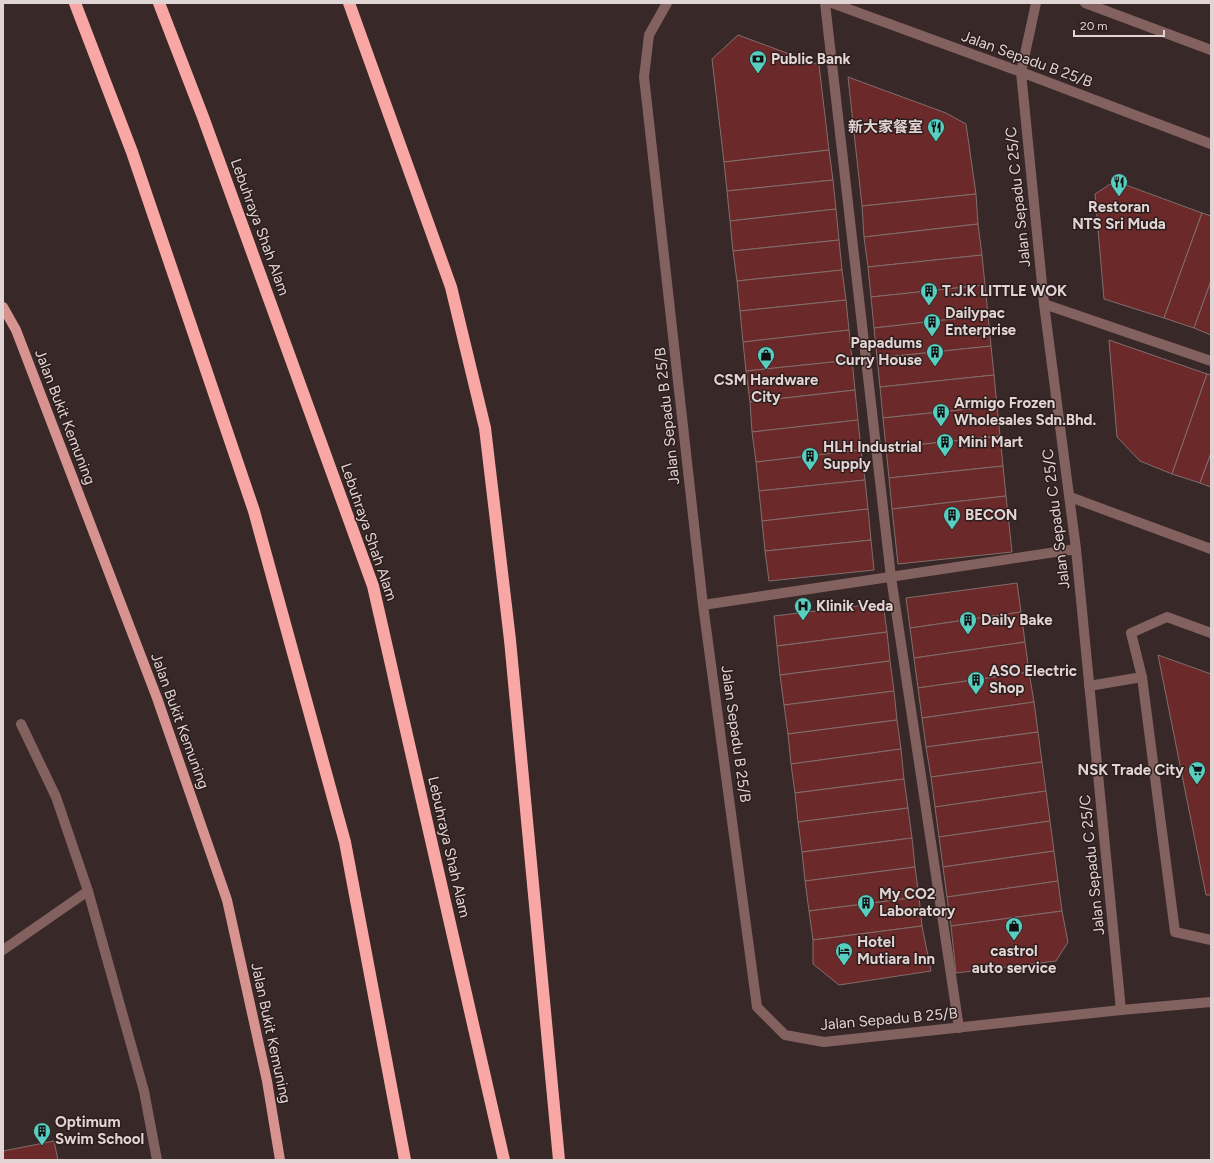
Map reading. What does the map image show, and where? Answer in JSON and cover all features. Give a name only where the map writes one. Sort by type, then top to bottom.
[{"type":"highway","points":[[75,3],[132,152],[254,511],[345,842],[406,1160]]},
{"type":"highway","name":"Lebuhraya Shah Alam","points":[[159,3],[203,117],[373,586],[504,1160]]},
{"type":"highway","points":[[349,3],[451,287],[485,428],[510,640],[559,1160]]},
{"type":"highway","points":[[355,3],[361,34]]},
{"type":"main road","name":"Jalan Bukit Kemuning","points":[[3,307],[16,330],[157,698],[227,900],[267,1082],[280,1160]]},
{"type":"street","name":"Jalan Sepadu B 25/B","points":[[667,3],[649,35],[644,78],[703,605],[757,1008],[786,1035],[824,1042],[1211,1002]]},
{"type":"street","points":[[825,3],[890,577],[959,1028]]},
{"type":"street","name":"Jalan Sepadu B 25/B","points":[[832,3],[1021,72],[1211,144]]},
{"type":"street","name":"Jalan Sepadu C 25/C","points":[[1036,3],[1021,72],[1044,304],[1076,549],[1122,1010]]},
{"type":"street","points":[[1085,3],[1211,50]]},
{"type":"street","points":[[1044,304],[1211,361]]},
{"type":"street","points":[[1070,497],[1211,549]]},
{"type":"street","points":[[703,605],[1076,549]]},
{"type":"street","points":[[1211,633],[1167,617],[1131,633],[1142,676],[1175,932],[1211,940]]},
{"type":"street","points":[[1089,686],[1142,676]]},
{"type":"street","points":[[21,724],[56,797],[88,891],[144,1091],[157,1160]]},
{"type":"street","points":[[3,950],[88,891]]},
{"type":"building","points":[[738,35],[819,65],[829,150],[724,162],[712,59]]},
{"type":"building","points":[[848,77],[946,113],[966,124],[976,194],[862,206]]},
{"type":"building","points":[[829,150],[833,180],[727,191],[724,162]]},
{"type":"building","points":[[833,180],[836,209],[730,221],[727,191]]},
{"type":"building","points":[[1115,181],[1202,213],[1164,318],[1104,299],[1095,194]]},
{"type":"building","points":[[976,194],[978,224],[864,237],[862,206]]},
{"type":"building","points":[[836,209],[839,240],[733,251],[730,221]]},
{"type":"building","points":[[1202,213],[1211,216],[1211,281],[1194,328],[1164,318]]},
{"type":"building","points":[[978,224],[982,255],[868,267],[864,237]]},
{"type":"building","points":[[839,240],[842,270],[737,281],[733,251]]},
{"type":"building","points":[[982,255],[985,285],[871,297],[868,267]]},
{"type":"building","points":[[842,270],[846,300],[740,311],[737,281]]},
{"type":"building","points":[[1211,281],[1211,335],[1194,328]]},
{"type":"building","name":"T.J.K LITTLE WOK","points":[[985,285],[988,315],[874,328],[871,297]]},
{"type":"building","points":[[846,300],[849,330],[743,342],[740,311]]},
{"type":"building","name":"Dailypac Enterprise","points":[[988,315],[991,346],[877,358],[874,328]]},
{"type":"building","points":[[849,330],[852,360],[746,371],[743,342]]},
{"type":"building","points":[[1109,340],[1207,374],[1172,474],[1140,461],[1117,437]]},
{"type":"building","name":"Papadums Curry House","points":[[991,346],[994,375],[880,387],[877,358]]},
{"type":"building","points":[[852,360],[855,390],[750,402],[746,371]]},
{"type":"building","points":[[1207,374],[1211,375],[1211,453],[1200,483],[1172,474]]},
{"type":"building","points":[[994,375],[997,406],[883,418],[880,387]]},
{"type":"building","points":[[855,390],[858,420],[752,432],[750,402]]},
{"type":"building","name":"Armigo Frozen Wholesales Sdn.Bhd.","points":[[997,406],[1000,436],[886,448],[883,418]]},
{"type":"building","points":[[858,420],[861,450],[756,462],[752,432]]},
{"type":"building","name":"Mini Mart","points":[[1000,436],[1003,466],[889,478],[886,448]]},
{"type":"building","name":"HLH Industrial Supply","points":[[861,450],[865,480],[759,491],[756,462]]},
{"type":"building","points":[[1211,453],[1211,487],[1200,483]]},
{"type":"building","points":[[1003,466],[1006,496],[892,509],[889,478]]},
{"type":"building","points":[[865,480],[868,509],[762,521],[759,491]]},
{"type":"building","name":"BECON","points":[[1006,496],[1012,552],[898,564],[892,509]]},
{"type":"building","points":[[868,509],[871,540],[765,551],[762,521]]},
{"type":"building","points":[[871,540],[874,570],[769,581],[765,551]]},
{"type":"building","points":[[1017,583],[1021,612],[910,628],[906,598]]},
{"type":"building","points":[[883,603],[887,632],[777,646],[774,616]]},
{"type":"building","name":"Daily Bake","points":[[1021,612],[1025,642],[914,658],[910,628]]},
{"type":"building","points":[[887,632],[890,661],[780,675],[777,646]]},
{"type":"building","points":[[1025,642],[1029,672],[918,688],[914,658]]},
{"type":"building","name":"NSK Trade City","points":[[1158,655],[1211,674],[1211,895],[1206,895]]},
{"type":"building","points":[[890,661],[894,691],[784,705],[780,675]]},
{"type":"building","name":"ASO Electric Shop","points":[[1029,672],[1034,702],[922,718],[918,688]]},
{"type":"building","points":[[894,691],[897,720],[788,734],[784,705]]},
{"type":"building","points":[[1034,702],[1038,732],[926,747],[922,718]]},
{"type":"building","points":[[897,720],[901,749],[791,764],[788,734]]},
{"type":"building","points":[[1038,732],[1042,762],[931,777],[926,747]]},
{"type":"building","points":[[901,749],[904,779],[795,793],[791,764]]},
{"type":"building","points":[[1042,762],[1046,791],[935,807],[931,777]]},
{"type":"building","points":[[904,779],[908,808],[798,822],[795,793]]},
{"type":"building","points":[[1046,791],[1050,821],[939,837],[935,807]]},
{"type":"building","points":[[908,808],[912,838],[802,852],[798,822]]},
{"type":"building","points":[[1050,821],[1054,851],[943,867],[939,837]]},
{"type":"building","points":[[912,838],[915,867],[805,881],[802,852]]},
{"type":"building","points":[[1054,851],[1058,881],[947,897],[943,867]]},
{"type":"building","points":[[915,867],[919,897],[809,911],[805,881]]},
{"type":"building","points":[[1058,881],[1062,911],[951,926],[947,897]]},
{"type":"building","name":"My CO2 Laboratory","points":[[919,897],[922,926],[813,940],[809,911]]},
{"type":"building","points":[[1062,911],[1068,942],[1056,961],[956,973],[951,926]]},
{"type":"building","points":[[922,926],[931,971],[839,985],[813,964],[813,940]]},
{"type":"building","name":"Optimum Swim School","points":[[54,1141],[58,1160],[3,1160],[3,1151]]},
{"type":"place","name":"Public Bank","points":[[758,74]]},
{"type":"place","name":"新大家餐室","points":[[936,142]]},
{"type":"place","name":"Restoran NTS Sri Muda","points":[[1119,197]]},
{"type":"place","name":"T.J.K LITTLE WOK","points":[[929,306]]},
{"type":"place","name":"Dailypac Enterprise","points":[[932,337]]},
{"type":"place","name":"Papadums Curry House","points":[[935,367]]},
{"type":"place","name":"CSM Hardware City","points":[[766,370]]},
{"type":"place","name":"Armigo Frozen Wholesales Sdn.Bhd.","points":[[941,427]]},
{"type":"place","name":"Mini Mart","points":[[945,457]]},
{"type":"place","name":"HLH Industrial Supply","points":[[810,471]]},
{"type":"place","name":"BECON","points":[[952,530]]},
{"type":"place","name":"Klinik Veda","points":[[803,621]]},
{"type":"place","name":"Daily Bake","points":[[968,635]]},
{"type":"place","name":"ASO Electric Shop","points":[[976,695]]},
{"type":"place","name":"NSK Trade City","points":[[1197,785]]},
{"type":"place","name":"My CO2 Laboratory","points":[[866,918]]},
{"type":"place","name":"castrol auto service","points":[[1014,941]]},
{"type":"place","name":"Hotel Mutiara Inn","points":[[844,966]]},
{"type":"place","name":"Optimum Swim School","points":[[42,1146]]}]
